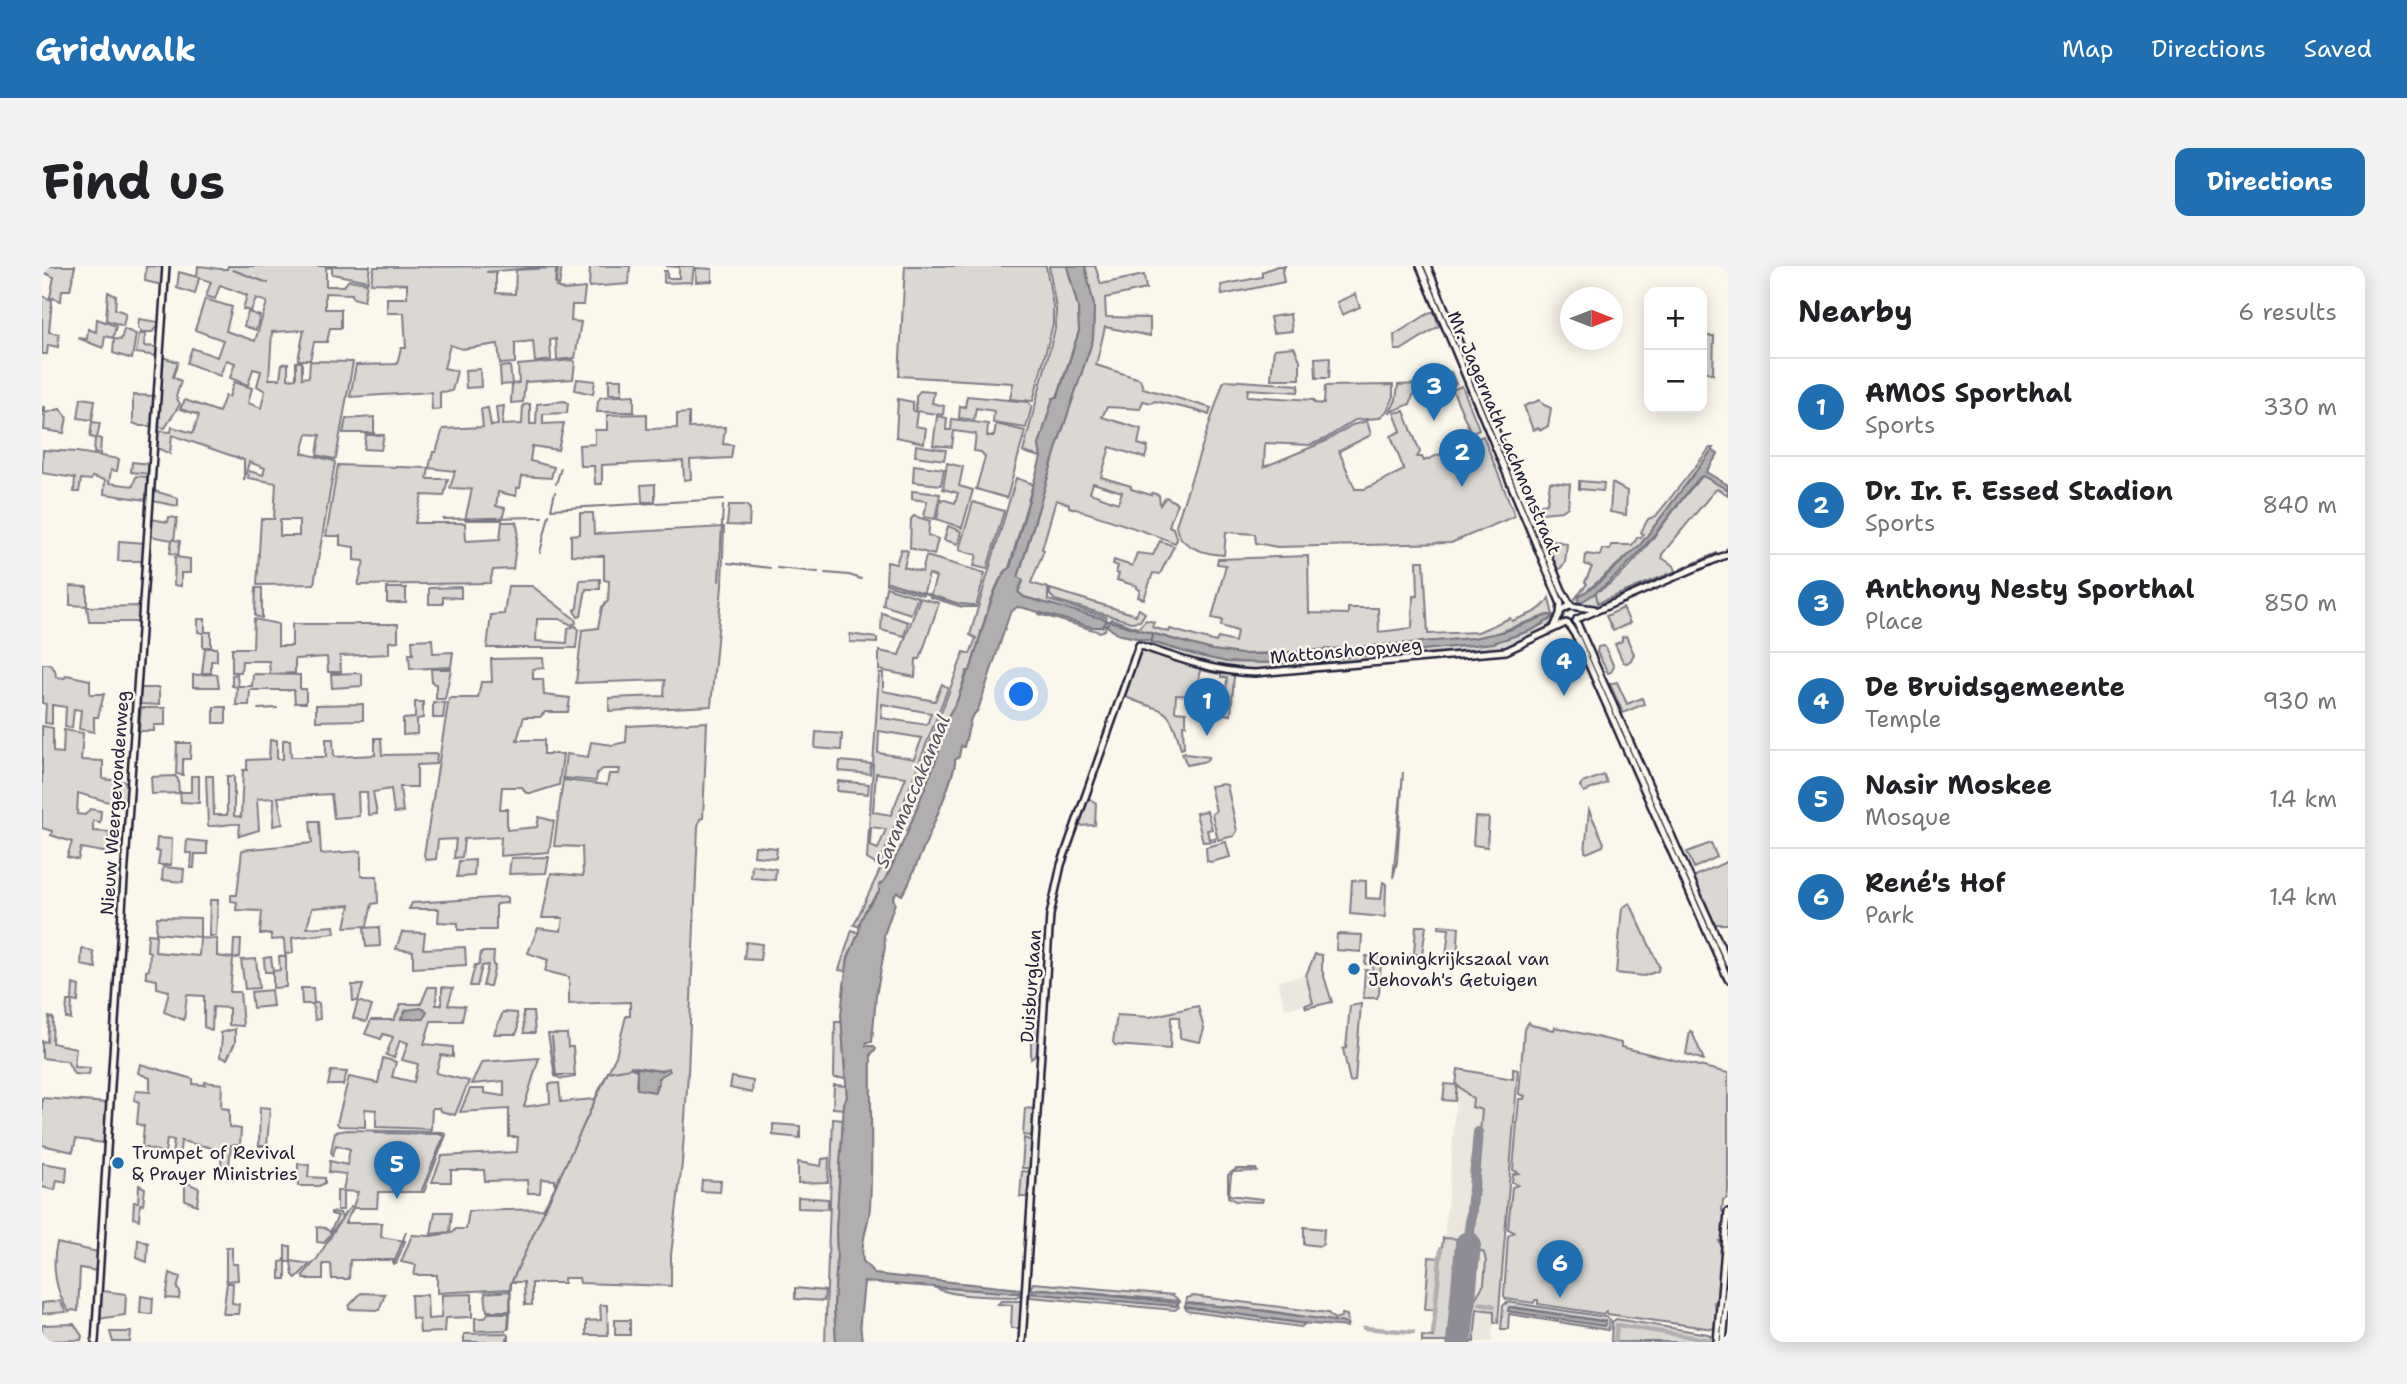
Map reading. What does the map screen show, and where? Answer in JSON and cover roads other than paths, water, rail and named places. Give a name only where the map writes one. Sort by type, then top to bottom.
[{"type":"street","name":"Nieuw Weergevondenweg","points":[[95,1342],[166,266]]},
{"type":"street","name":"Mr. Jagernath Lachmonstraat","points":[[1420,266],[1466,367]]},
{"type":"street","name":"Mr. Jagernath Lachmonstraat","points":[[1427,266],[1561,604],[1560,612]]},
{"type":"street","name":"Mr. Jagernath Lachmonstraat","points":[[1485,415],[1562,590],[1573,607]]},
{"type":"street","points":[[1567,624],[1595,609],[1681,576],[1728,554]]},
{"type":"street","points":[[1554,628],[1560,612],[1565,607],[1595,609]]},
{"type":"street","points":[[1573,607],[1578,613],[1576,620],[1598,679]]},
{"type":"street","points":[[1560,612],[1561,620],[1577,638],[1598,679],[1728,962]]},
{"type":"street","name":"Mattonshoopweg","points":[[1139,645],[1210,667],[1255,673],[1506,651],[1567,624]]},
{"type":"street","name":"Duisburglaan","points":[[1023,1342],[1050,915],[1061,865],[1139,645]]},
{"type":"street","points":[[1658,813],[1728,979]]},
{"type":"street","points":[[1717,1342],[1728,1212]]},
{"type":"street","points":[[1723,1342],[1728,1289]]},
{"type":"waterway","points":[[233,270],[268,283]]},
{"type":"waterway","points":[[556,484],[561,468]]},
{"type":"waterway","points":[[555,492],[551,509],[724,499]]},
{"type":"waterway","points":[[719,581],[723,506]]},
{"type":"waterway","points":[[540,553],[549,515]]},
{"type":"waterway","points":[[443,519],[542,517]]},
{"type":"waterway","points":[[1681,569],[1717,553]]},
{"type":"waterway","points":[[728,563],[770,568]]},
{"type":"waterway","points":[[777,568],[818,572]]},
{"type":"waterway","points":[[1596,594],[1598,603],[1676,571]]},
{"type":"waterway","points":[[825,573],[861,579]]},
{"type":"waterway","points":[[888,582],[960,604],[974,605]]},
{"type":"waterway","points":[[258,709],[277,708]]},
{"type":"waterway","points":[[552,1037],[556,1075],[575,1075]]},
{"type":"waterway","points":[[510,1310],[511,1283],[608,1072],[630,1068]]},
{"type":"waterway","points":[[375,1133],[444,1136],[422,1190]]},
{"type":"waterway","points":[[394,1263],[406,1232]]},
{"type":"waterway","points":[[1433,1334],[1441,1249]]},
{"type":"waterway","points":[[1480,1303],[1494,1306]]},
{"type":"waterway","points":[[508,1329],[509,1314]]},
{"type":"waterway","points":[[1615,1342],[1617,1325],[1711,1340]]},
{"type":"waterway","points":[[1364,1328],[1413,1332]]},
{"type":"place","name":"Anthony Nesty Sporthal","points":[[1434,421]]},
{"type":"place","name":"Dr. Ir. F. Essed Stadion","points":[[1462,487]]},
{"type":"place","name":"De Bruidsgemeente","points":[[1564,696]]},
{"type":"place","name":"AMOS Sporthal","points":[[1207,736]]},
{"type":"place","name":"Koningkrijkszaal van Jehovah's Getuigen","points":[[1354,969]]},
{"type":"place","name":"Trumpet of Revival & Prayer Ministries","points":[[118,1163]]},
{"type":"place","name":"Nasir Moskee","points":[[397,1199]]},
{"type":"place","name":"René's Hof","points":[[1560,1298]]},
{"type":"water label","name":"Saramaccakanaal","points":[[912,791]]}]
